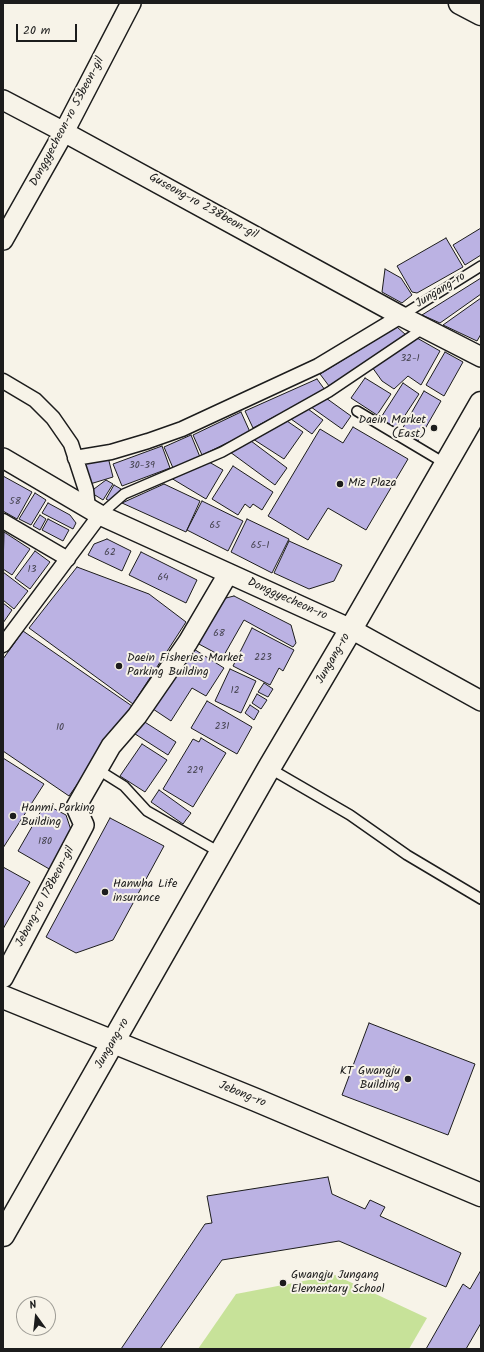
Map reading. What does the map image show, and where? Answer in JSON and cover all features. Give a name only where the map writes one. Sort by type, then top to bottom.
[{"type":"main road","points":[[460,3],[481,14]]},
{"type":"main road","name":"Jungang-ro","points":[[3,1235],[114,1043],[269,768],[481,403]]},
{"type":"main road","name":"Jebong-ro","points":[[3,997],[256,1100],[481,1195]]},
{"type":"street","name":"Donggyecheon-ro 53beon-gil","points":[[3,240],[64,132],[131,3]]},
{"type":"street","name":"Guseong-ro 238beon-gil","points":[[3,100],[401,316],[481,357]]},
{"type":"street","points":[[75,458],[111,452],[182,429],[318,366],[401,316]]},
{"type":"street","points":[[3,381],[35,400],[53,418],[71,444],[94,512],[68,559],[3,645]]},
{"type":"street","name":"Donggyecheon-ro","points":[[3,458],[94,512],[351,629],[481,701]]},
{"type":"street","points":[[3,521],[68,559]]},
{"type":"street","name":"Jebong-ro 178beon-gil","points":[[3,978],[84,826],[76,807],[97,769],[111,746],[136,716],[188,642],[228,574]]},
{"type":"lane","name":"Jungang-ro","points":[[401,316],[481,266]]},
{"type":"lane","points":[[94,512],[124,494],[222,452],[329,392],[424,328]]},
{"type":"lane","points":[[357,411],[446,464]]},
{"type":"lane","points":[[269,768],[350,815],[407,855],[481,899]]},
{"type":"lane","points":[[97,769],[124,786],[147,811],[221,853]]},
{"type":"green space","points":[[335,1275],[427,1318],[409,1349],[198,1349],[236,1294]]},
{"type":"building","points":[[481,228],[481,255],[465,265],[453,245]]},
{"type":"building","points":[[446,238],[463,267],[417,293],[412,292],[397,266]]},
{"type":"building","points":[[385,269],[401,278],[412,295],[402,303],[382,292]]},
{"type":"building","points":[[481,278],[481,294],[440,323],[422,315]]},
{"type":"building","points":[[481,298],[481,334],[477,341],[443,325]]},
{"type":"building","points":[[397,327],[406,335],[329,386],[320,374]]},
{"type":"building","points":[[417,338],[440,351],[421,385],[408,376],[394,389],[382,381],[372,367]]},
{"type":"building","points":[[445,352],[463,362],[444,396],[426,385]]},
{"type":"building","points":[[365,378],[391,394],[377,415],[351,398]]},
{"type":"building","points":[[317,379],[325,390],[253,428],[245,411]]},
{"type":"building","points":[[403,383],[419,394],[396,429],[380,419]]},
{"type":"building","points":[[424,391],[441,401],[418,441],[401,431]]},
{"type":"building","points":[[326,398],[351,416],[342,429],[311,407]]},
{"type":"building","points":[[308,409],[323,420],[312,434],[291,419]]},
{"type":"building","points":[[241,412],[250,432],[202,455],[193,435]]},
{"type":"building","points":[[287,421],[303,432],[284,459],[253,439]]},
{"type":"building","name":"Miz Plaza","points":[[353,427],[408,459],[366,530],[328,508],[308,540],[268,516],[320,429],[343,443]]},
{"type":"building","points":[[191,435],[200,457],[173,468],[164,447]]},
{"type":"building","points":[[251,441],[287,468],[275,485],[230,452]]},
{"type":"building","points":[[162,446],[170,468],[122,486],[113,464]]},
{"type":"building","points":[[108,457],[113,477],[90,484],[84,463]]},
{"type":"building","points":[[209,462],[223,470],[206,499],[171,478]]},
{"type":"building","points":[[233,466],[273,492],[262,510],[253,504],[250,508],[245,504],[238,515],[212,499]]},
{"type":"building","points":[[3,476],[32,492],[17,519],[3,511]]},
{"type":"building","points":[[106,480],[113,484],[103,500],[90,492]]},
{"type":"building","points":[[164,484],[200,501],[186,532],[122,503]]},
{"type":"building","points":[[114,485],[121,489],[113,503],[106,499]]},
{"type":"building","points":[[35,493],[46,500],[31,525],[19,519]]},
{"type":"building","points":[[202,501],[243,521],[228,551],[187,530]]},
{"type":"building","points":[[48,503],[70,515],[76,523],[73,529],[42,513]]},
{"type":"building","points":[[40,515],[46,519],[40,530],[33,526]]},
{"type":"building","points":[[48,519],[69,530],[63,541],[42,530]]},
{"type":"building","points":[[247,519],[289,539],[272,573],[231,552]]},
{"type":"building","points":[[4,532],[30,549],[12,575],[3,569]]},
{"type":"building","points":[[107,539],[131,551],[122,571],[88,555],[94,544]]},
{"type":"building","points":[[289,541],[342,565],[334,581],[309,589],[274,573]]},
{"type":"building","points":[[35,551],[50,562],[30,589],[15,578]]},
{"type":"building","points":[[141,552],[197,580],[186,603],[129,575]]},
{"type":"building","name":"Daein Fisheries Market Parking Building","points":[[77,567],[149,594],[186,622],[133,704],[29,628]]},
{"type":"building","points":[[3,572],[28,591],[14,609],[3,600]]},
{"type":"building","points":[[234,596],[291,625],[296,643],[293,647],[244,620],[223,657],[197,643],[222,599]]},
{"type":"building","points":[[3,603],[12,610],[3,623]]},
{"type":"building","points":[[252,628],[294,650],[283,671],[279,668],[270,685],[233,666]]},
{"type":"building","points":[[23,631],[132,706],[69,796],[3,751],[3,659]]},
{"type":"building","points":[[189,646],[224,668],[206,696],[192,688],[171,721],[150,707]]},
{"type":"building","points":[[230,669],[256,681],[241,713],[215,701]]},
{"type":"building","points":[[264,683],[273,689],[268,697],[258,692]]},
{"type":"building","points":[[257,694],[267,700],[261,709],[252,703]]},
{"type":"building","points":[[207,701],[252,727],[237,754],[191,728]]},
{"type":"building","points":[[250,705],[259,711],[254,720],[245,713]]},
{"type":"building","points":[[140,719],[176,742],[168,755],[132,732]]},
{"type":"building","points":[[201,738],[226,753],[193,807],[163,789],[193,739],[199,742]]},
{"type":"building","points":[[142,744],[167,760],[145,792],[120,776]]},
{"type":"building","name":"Hanmi Parking Building","points":[[3,758],[44,784],[3,848]]},
{"type":"building","points":[[159,790],[191,813],[183,824],[151,802]]},
{"type":"building","points":[[45,804],[66,815],[72,833],[51,870],[18,851]]},
{"type":"building","name":"Hanwha Life insurance","points":[[110,818],[164,846],[113,940],[76,953],[46,937]]},
{"type":"building","points":[[3,867],[30,882],[3,929]]},
{"type":"building","name":"KT Gwangju Building","points":[[369,1023],[475,1064],[448,1135],[342,1095]]},
{"type":"building","points":[[328,1177],[332,1194],[365,1209],[370,1200],[385,1207],[380,1216],[461,1253],[446,1287],[339,1241],[222,1260],[160,1349],[121,1349],[205,1224],[212,1223],[207,1196]]},
{"type":"building","points":[[481,1270],[481,1323],[466,1349],[426,1349],[463,1284],[470,1289]]},
{"type":"place","name":"Daein Market (East)","points":[[434,428]]},
{"type":"place","name":"Miz Plaza","points":[[340,484]]},
{"type":"place","name":"Daein Fisheries Market Parking Building","points":[[119,666]]},
{"type":"place","name":"Hanmi Parking Building","points":[[13,816]]},
{"type":"place","name":"Hanwha Life insurance","points":[[105,892]]},
{"type":"place","name":"KT Gwangju Building","points":[[408,1079]]},
{"type":"place","name":"Gwangju Jungang Elementary School","points":[[283,1283]]}]
